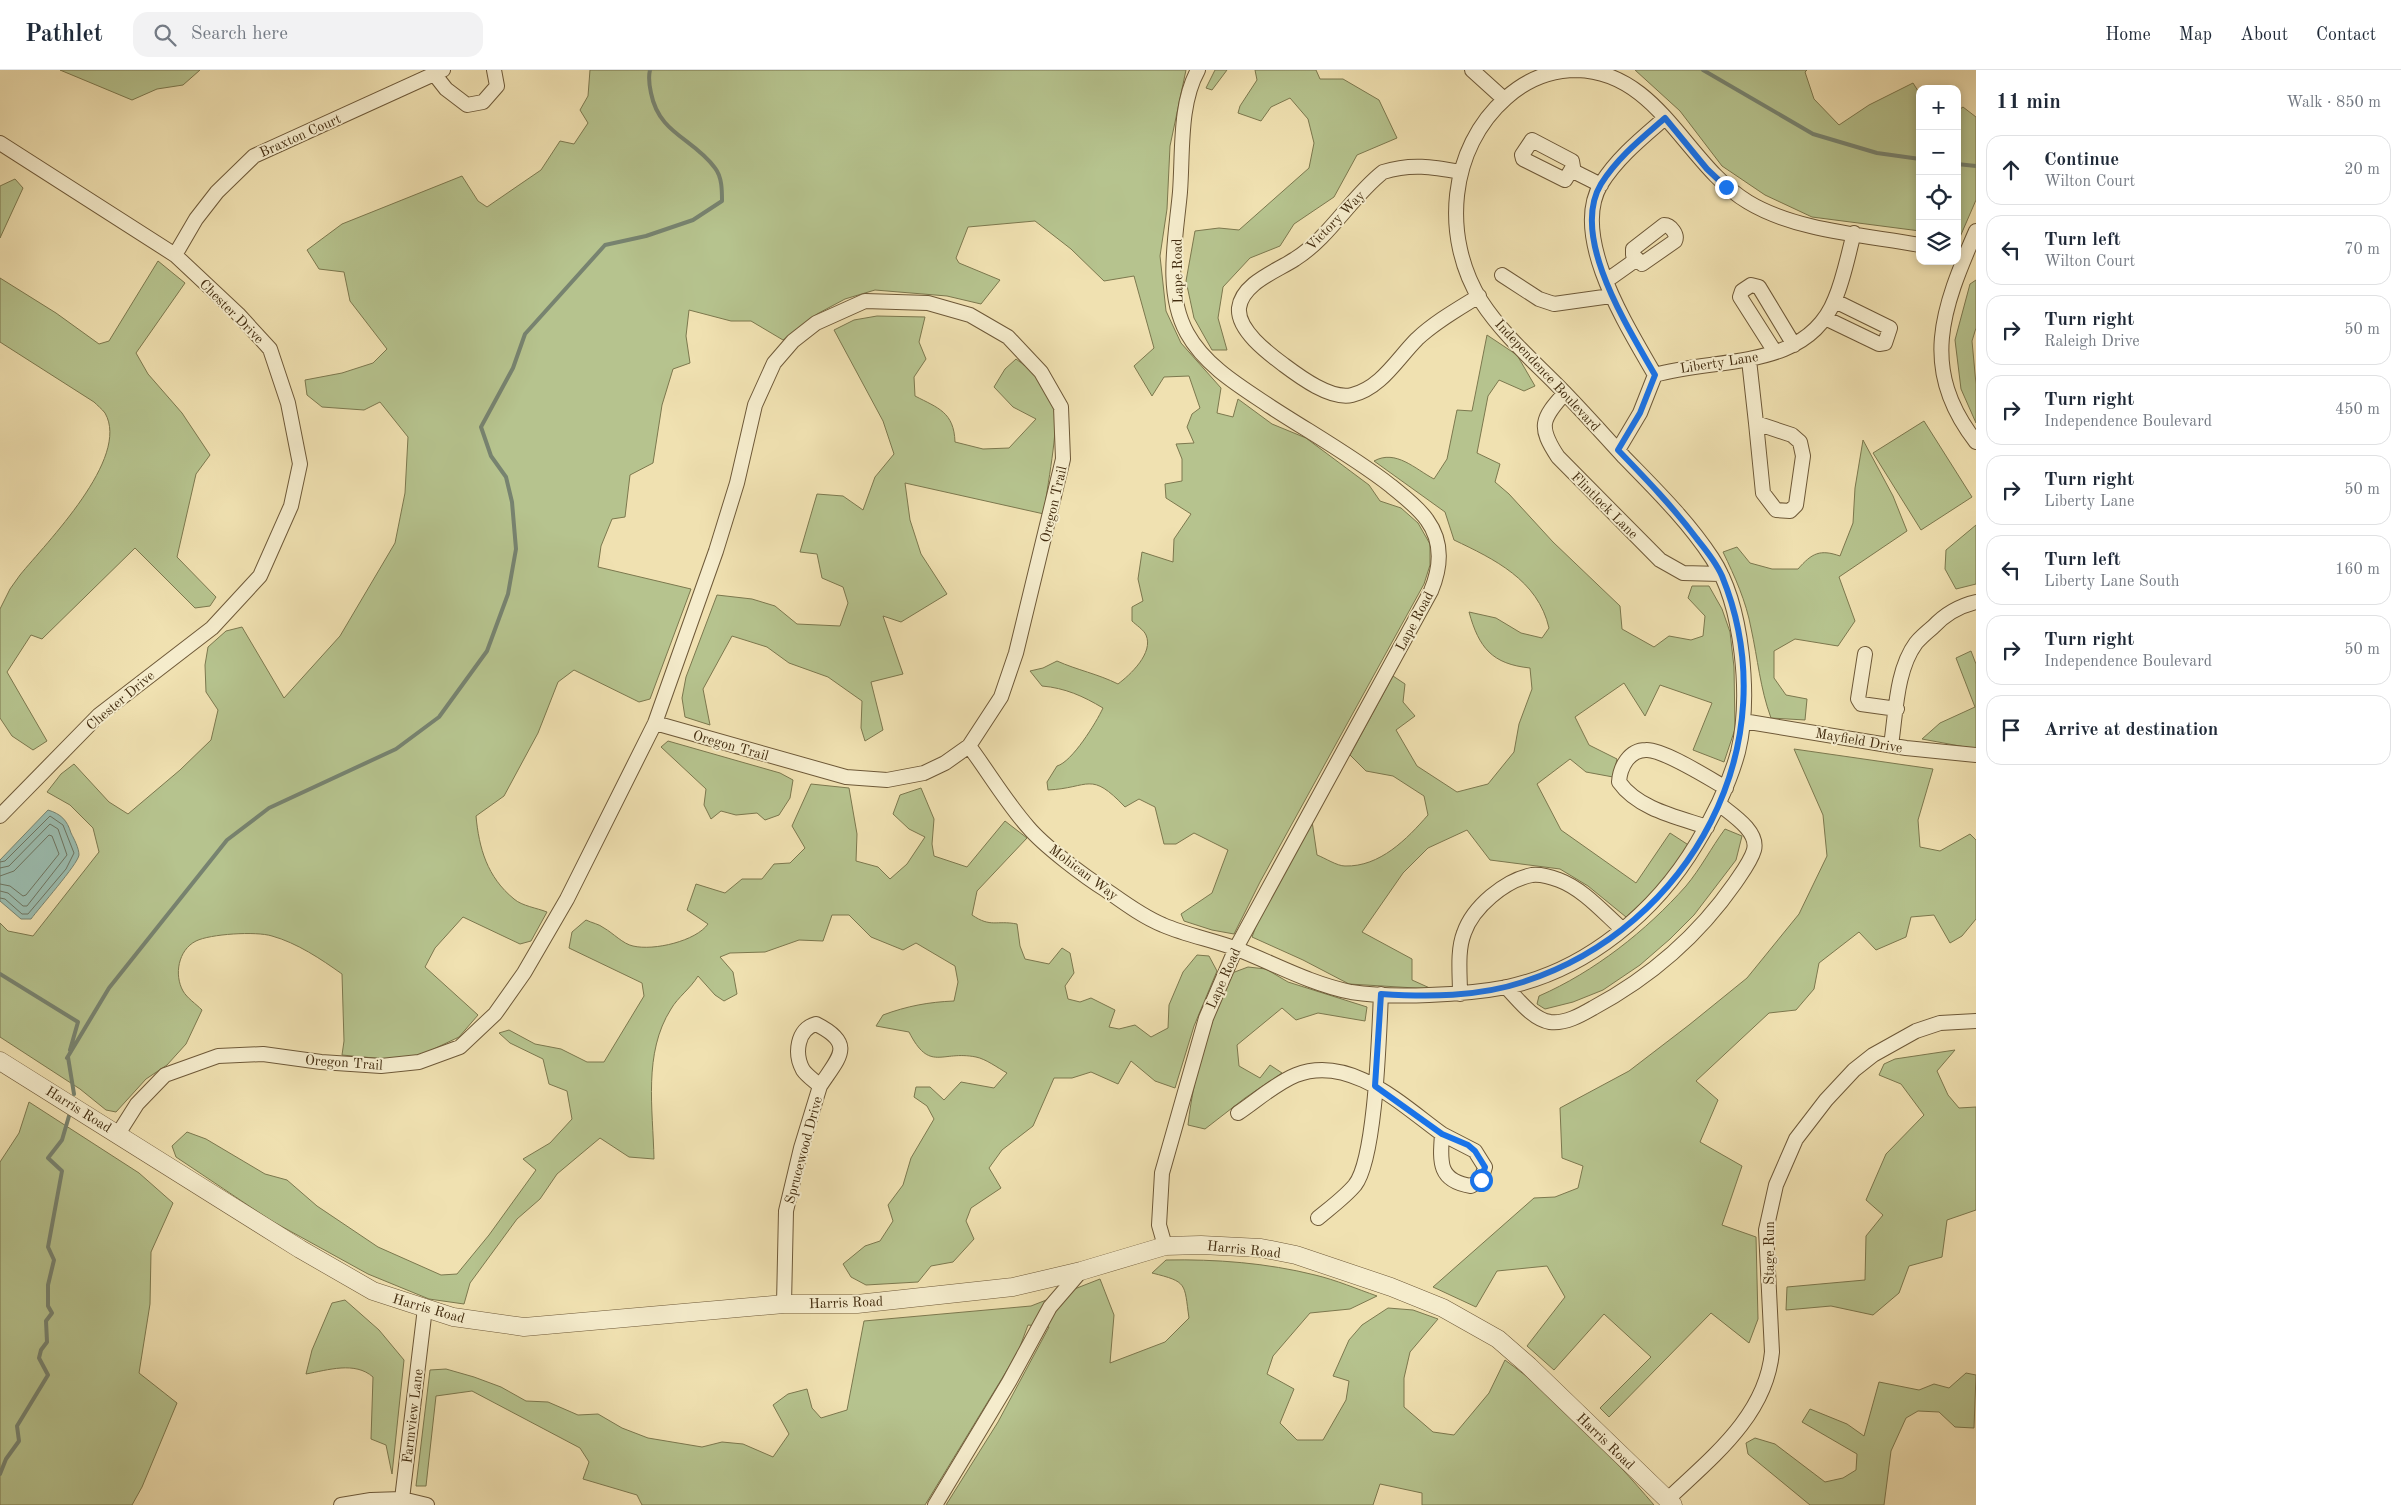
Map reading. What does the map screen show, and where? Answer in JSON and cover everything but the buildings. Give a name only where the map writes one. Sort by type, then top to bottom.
[{"type":"street","name":"Braxton Court","points":[[175,255],[196,219],[216,192],[254,156],[439,72],[446,89],[467,105],[483,102],[498,86],[494,70]]},
{"type":"street","name":"Lape Road","points":[[1165,1246],[1159,1225],[1162,1172],[1206,1018],[1236,948],[1431,591],[1438,574],[1440,553],[1427,520],[1406,498],[1379,477],[1232,381],[1196,347],[1187,332],[1176,302],[1174,260],[1184,136],[1184,107],[1191,83],[1198,70]]},
{"type":"street","points":[[1472,70],[1504,99]]},
{"type":"street","name":"Independence Boulevard","points":[[1236,948],[1299,977],[1351,992],[1410,996],[1460,994],[1506,987],[1570,963],[1622,929],[1649,907],[1665,890],[1684,866],[1707,828],[1726,788],[1738,751],[1744,701],[1738,627],[1721,574],[1712,557],[1674,508],[1511,339],[1479,296],[1465,264],[1456,223],[1455,200],[1461,172],[1472,141],[1488,116],[1504,99],[1537,77],[1561,70],[1586,70],[1606,74],[1626,83],[1652,104],[1707,169],[1726,187],[1750,204],[1804,225],[1916,244]]},
{"type":"street","points":[[1618,450],[1640,413],[1655,375],[1611,296],[1596,252],[1592,230],[1592,215],[1601,185],[1624,154],[1665,118]]},
{"type":"street","name":"Chester Drive","points":[[0,143],[175,255],[238,314],[270,349],[288,403],[300,464],[291,506],[260,576],[212,628],[99,715],[0,816]]},
{"type":"street","name":"Victory Way","points":[[1461,172],[1421,165],[1399,166],[1383,172],[1315,244],[1256,283],[1243,299],[1239,314],[1250,333],[1275,358],[1304,380],[1336,394],[1350,396],[1362,392],[1380,380],[1418,339],[1449,314],[1479,296]]},
{"type":"street","points":[[1571,170],[1601,185]]},
{"type":"street","points":[[1976,231],[1950,299],[1943,326],[1940,352],[1948,398],[1964,426],[1976,442]]},
{"type":"street","name":"Liberty Lane","points":[[1655,375],[1675,369],[1749,360],[1794,345],[1812,334],[1825,318],[1835,301],[1854,233]]},
{"type":"street","points":[[1606,281],[1637,259]]},
{"type":"street","points":[[1502,275],[1539,299],[1554,304],[1611,296]]},
{"type":"street","points":[[1775,352],[1740,298],[1742,291],[1751,284],[1759,287],[1794,345]]},
{"type":"street","name":"Oregon Trail","points":[[118,1134],[137,1104],[165,1075],[218,1056],[263,1054],[321,1062],[381,1066],[419,1062],[460,1047],[495,1014],[524,973],[567,899],[655,723],[716,551],[737,483],[755,405],[774,363],[793,341],[816,323],[864,301],[928,302],[970,315],[1008,336],[1041,372],[1061,408],[1063,460],[1016,653],[1001,697],[969,746],[945,763],[924,773],[888,780],[871,779],[846,777],[655,723]]},
{"type":"street","points":[[1825,318],[1879,344],[1884,343],[1890,328],[1835,301]]},
{"type":"street","points":[[1749,360],[1763,493],[1776,510],[1790,512],[1796,505],[1803,456],[1800,442],[1792,435],[1756,422]]},
{"type":"street","name":"Flintlock Lane","points":[[1564,393],[1549,411],[1544,422],[1546,439],[1558,457],[1660,560],[1683,573],[1721,574]]},
{"type":"street","points":[[1891,745],[1906,664],[1916,644],[1942,618],[1963,605],[1976,602]]},
{"type":"street","points":[[1865,654],[1858,699],[1860,704],[1897,709]]},
{"type":"street","name":"Mayfield Drive","points":[[1743,721],[1957,755],[1976,755]]},
{"type":"street","name":"Mohican Way","points":[[969,746],[1030,830],[1100,887],[1161,925],[1236,948]]},
{"type":"street","points":[[1707,828],[1655,809],[1635,799],[1619,782],[1620,771],[1634,753],[1646,750],[1664,755],[1726,788]]},
{"type":"street","points":[[1506,987],[1532,1013],[1548,1022],[1556,1022],[1576,1017],[1644,978],[1673,953],[1720,904],[1754,850],[1753,838],[1742,823],[1719,804]]},
{"type":"street","points":[[1460,994],[1460,950],[1464,933],[1470,920],[1494,894],[1518,879],[1541,875],[1571,886],[1622,929]]},
{"type":"street","points":[[1318,1218],[1355,1185],[1365,1166],[1375,1086],[1381,994]]},
{"type":"street","name":"Stage Run","points":[[1670,1502],[1726,1444],[1743,1422],[1759,1401],[1770,1371],[1772,1352],[1766,1230],[1776,1185],[1796,1139],[1826,1100],[1854,1070],[1873,1055],[1924,1028],[1940,1022],[1976,1021]]},
{"type":"street","name":"Harris Road","points":[[0,1061],[300,1249],[373,1291],[453,1317],[524,1327],[784,1304],[857,1304],[1004,1288],[1081,1271],[1165,1246],[1201,1245],[1261,1248],[1296,1255],[1391,1287],[1443,1308],[1498,1339],[1529,1366],[1670,1502]]},
{"type":"street","points":[[1238,1113],[1294,1076],[1309,1071],[1331,1071],[1357,1078],[1375,1086],[1442,1134]]},
{"type":"street","name":"Sprucewood Drive","points":[[784,1304],[786,1211],[801,1148],[820,1086]]},
{"type":"street","points":[[935,1505],[1009,1382],[1050,1307],[1081,1271]]},
{"type":"street","name":"Farmview Lane","points":[[402,1499],[425,1308]]},
{"type":"street","points":[[341,1505],[371,1500],[402,1499],[427,1505]]},
{"type":"green space","points":[[60,70],[200,70],[183,85],[157,89],[132,100]]},
{"type":"green space","points":[[590,70],[1186,70],[1170,146],[1167,209],[1160,256],[1166,311],[1181,343],[1221,388],[1217,413],[1233,417],[1238,399],[1272,424],[1306,438],[1369,485],[1380,501],[1401,508],[1418,523],[1430,544],[1430,565],[1424,584],[1260,882],[1234,934],[1212,930],[1184,921],[1181,914],[1212,893],[1228,850],[1194,833],[1176,844],[1164,844],[1155,807],[1139,799],[1125,807],[1104,788],[1089,784],[1048,790],[1047,782],[1057,766],[1063,763],[1076,750],[1103,708],[1074,693],[1042,686],[1030,671],[1043,668],[1057,661],[1118,684],[1129,675],[1140,663],[1147,649],[1148,642],[1142,629],[1132,621],[1132,607],[1143,601],[1138,579],[1142,552],[1173,562],[1174,539],[1191,514],[1166,498],[1165,484],[1182,481],[1182,459],[1176,444],[1194,443],[1187,427],[1192,414],[1200,408],[1189,376],[1164,377],[1152,396],[1134,366],[1154,348],[1134,276],[1104,281],[1071,249],[1035,221],[968,227],[956,258],[959,263],[1000,280],[981,304],[947,296],[875,290],[845,299],[817,314],[783,340],[751,321],[731,321],[689,310],[686,336],[690,363],[673,369],[662,405],[653,463],[630,475],[625,517],[612,519],[601,546],[598,567],[691,589],[650,699],[639,702],[574,670],[558,682],[538,733],[504,796],[476,816],[482,851],[497,881],[517,901],[547,912],[531,941],[520,944],[463,917],[435,948],[425,967],[478,1015],[459,1037],[419,1056],[385,1059],[342,1055],[344,1041],[342,974],[300,947],[265,934],[222,935],[203,939],[196,941],[185,950],[179,963],[180,985],[189,999],[202,1010],[186,1044],[167,1065],[146,1079],[116,1112],[106,1110],[80,1089],[0,1037],[0,923],[8,931],[33,936],[99,852],[93,828],[70,805],[47,792],[61,774],[74,764],[109,802],[128,814],[180,770],[211,740],[218,710],[206,692],[205,665],[208,647],[226,631],[242,627],[284,698],[340,636],[395,543],[405,493],[408,437],[380,402],[364,410],[322,407],[307,395],[305,380],[342,373],[373,363],[387,349],[350,301],[344,272],[319,269],[307,250],[342,224],[462,176],[478,201],[487,207],[541,170],[560,141],[574,144],[588,123],[580,110],[588,96]]},
{"type":"green space","points":[[1215,70],[1227,70],[1212,90],[1206,88]]},
{"type":"green space","points":[[1255,70],[1316,70],[1320,79],[1343,79],[1379,100],[1397,138],[1357,155],[1334,197],[1294,224],[1280,246],[1250,258],[1223,287],[1218,318],[1227,350],[1212,350],[1194,318],[1186,281],[1195,231],[1219,228],[1239,230],[1309,168],[1314,143],[1308,119],[1290,98],[1271,107],[1261,121],[1238,113],[1240,106],[1257,80]]},
{"type":"green space","points":[[1635,70],[1807,70],[1805,72],[1814,99],[1839,125],[1869,105],[1913,83],[1916,88],[1916,230],[1812,217],[1765,195],[1722,166],[1680,111]]},
{"type":"green space","points":[[1963,107],[1976,117],[1976,200],[1961,235],[1961,130],[1961,108]]},
{"type":"green space","points":[[15,179],[23,188],[0,238],[0,186]]},
{"type":"green space","points":[[158,261],[185,283],[136,353],[148,374],[182,413],[210,455],[196,474],[177,557],[216,597],[210,606],[195,608],[135,548],[42,639],[31,635],[7,672],[47,741],[33,750],[12,736],[0,718],[0,609],[10,589],[20,575],[82,499],[96,476],[106,453],[110,432],[105,413],[94,402],[0,342],[0,278],[56,313],[99,344],[109,341]]},
{"type":"green space","points":[[1976,280],[1976,328],[1972,341],[1976,384],[1976,423],[1961,389],[1955,340],[1970,284]]},
{"type":"green space","points":[[877,316],[925,317],[919,342],[926,359],[914,377],[915,396],[938,408],[948,417],[952,424],[955,442],[983,449],[1009,448],[1036,419],[1013,407],[994,387],[1005,369],[1016,359],[1039,380],[1048,393],[1055,415],[1054,442],[1044,514],[905,483],[910,520],[921,554],[947,594],[901,622],[883,616],[903,674],[871,682],[883,730],[865,741],[861,728],[862,701],[828,677],[789,663],[767,647],[732,636],[703,689],[710,725],[685,717],[682,698],[686,677],[717,595],[752,599],[775,606],[797,624],[840,626],[848,603],[843,587],[822,578],[817,554],[800,552],[817,494],[843,496],[863,510],[875,477],[894,454],[883,421],[834,330],[854,320]]},
{"type":"green space","points":[[1487,335],[1517,355],[1535,386],[1524,391],[1499,380],[1488,396],[1477,453],[1500,464],[1495,482],[1509,494],[1553,542],[1620,606],[1622,629],[1654,647],[1669,636],[1691,640],[1703,636],[1705,616],[1688,598],[1692,586],[1709,586],[1722,609],[1730,632],[1734,667],[1735,729],[1724,762],[1693,750],[1712,703],[1660,685],[1645,716],[1624,683],[1575,717],[1589,745],[1617,759],[1613,777],[1586,772],[1570,759],[1537,784],[1561,830],[1636,883],[1670,833],[1690,846],[1664,882],[1626,917],[1588,886],[1560,869],[1490,860],[1467,830],[1428,848],[1403,873],[1362,932],[1412,959],[1412,980],[1432,989],[1349,984],[1303,960],[1252,937],[1259,918],[1312,821],[1317,855],[1345,866],[1370,862],[1381,857],[1402,842],[1428,815],[1424,796],[1393,776],[1366,771],[1350,755],[1393,676],[1405,684],[1403,702],[1415,716],[1396,730],[1417,766],[1457,792],[1488,784],[1514,752],[1519,724],[1532,689],[1530,668],[1506,663],[1489,652],[1477,635],[1469,612],[1496,618],[1521,633],[1542,638],[1549,628],[1543,611],[1525,584],[1499,564],[1454,540],[1445,512],[1374,461],[1390,457],[1398,459],[1434,479],[1447,459],[1457,410],[1472,411]]},
{"type":"green space","points":[[1924,421],[1972,497],[1921,530],[1873,453]]},
{"type":"green space","points":[[1863,440],[1893,496],[1907,531],[1839,577],[1855,621],[1838,646],[1795,639],[1774,651],[1774,678],[1786,695],[1807,699],[1805,720],[1771,718],[1762,685],[1749,618],[1736,580],[1723,552],[1737,547],[1750,563],[1772,569],[1798,569],[1812,556],[1822,553],[1840,556],[1853,523],[1855,488]]},
{"type":"green space","points":[[1976,525],[1976,584],[1956,589],[1945,569],[1946,550]]},
{"type":"green space","points":[[1971,651],[1976,664],[1976,749],[1922,739],[1940,723],[1975,707],[1956,658]]},
{"type":"green space","points":[[668,741],[780,773],[793,780],[790,798],[779,815],[765,820],[757,813],[736,815],[721,811],[711,819],[704,805],[706,789],[661,747]]},
{"type":"green space","points":[[1794,749],[1933,769],[1918,820],[1920,847],[1940,851],[1970,834],[1976,840],[1976,919],[1962,936],[1950,943],[1934,915],[1911,917],[1906,937],[1876,950],[1859,932],[1819,963],[1814,989],[1796,1010],[1769,1013],[1696,1081],[1718,1100],[1700,1142],[1742,1166],[1722,1225],[1756,1237],[1758,1319],[1749,1343],[1711,1313],[1609,1417],[1600,1408],[1651,1357],[1604,1314],[1554,1370],[1527,1346],[1565,1297],[1547,1266],[1497,1271],[1476,1307],[1433,1287],[1534,1198],[1555,1197],[1578,1188],[1583,1166],[1562,1158],[1560,1108],[1629,1071],[1747,978],[1799,914],[1827,856],[1823,815]]},
{"type":"green space","points":[[811,784],[849,788],[857,834],[856,861],[878,867],[890,879],[907,864],[925,837],[909,829],[893,814],[900,795],[921,788],[934,819],[932,844],[934,856],[967,867],[1005,821],[1027,838],[977,891],[972,915],[989,923],[1017,924],[1020,946],[1025,959],[1049,964],[1062,948],[1070,953],[1074,973],[1065,986],[1068,999],[1080,1002],[1091,998],[1115,1010],[1109,1027],[1119,1029],[1135,1025],[1151,1037],[1168,1028],[1169,1005],[1183,972],[1197,955],[1209,956],[1217,971],[1194,1026],[1175,1088],[1155,1081],[1131,1061],[1118,1084],[1091,1072],[1072,1078],[1054,1078],[1033,1126],[1002,1150],[989,1168],[1001,1188],[971,1208],[966,1221],[974,1239],[953,1262],[931,1266],[918,1282],[866,1285],[851,1277],[843,1264],[865,1246],[880,1241],[893,1221],[888,1205],[903,1185],[911,1158],[934,1119],[927,1106],[914,1097],[916,1087],[930,1087],[944,1100],[961,1082],[994,1088],[1007,1073],[976,1057],[930,1056],[916,1045],[909,1032],[876,1026],[883,1015],[901,1009],[936,1002],[954,1001],[958,982],[955,966],[916,943],[903,950],[871,937],[849,915],[832,915],[823,941],[799,940],[765,952],[730,953],[720,957],[733,972],[737,994],[724,1001],[715,995],[698,976],[671,1009],[662,1026],[656,1044],[652,1082],[654,1159],[629,1157],[600,1138],[557,1174],[540,1199],[517,1219],[470,1283],[464,1304],[429,1299],[368,1274],[270,1220],[176,1157],[172,1146],[187,1132],[206,1139],[265,1174],[287,1180],[317,1206],[378,1247],[441,1275],[457,1274],[489,1235],[536,1170],[523,1159],[550,1143],[572,1119],[567,1091],[549,1084],[543,1059],[510,1043],[499,1033],[509,1030],[535,1044],[561,1049],[587,1062],[604,1062],[644,996],[642,983],[569,948],[572,932],[586,920],[602,927],[626,943],[642,947],[663,946],[685,940],[694,935],[708,924],[687,910],[696,884],[725,893],[742,879],[762,879],[774,864],[790,863],[805,848],[792,826]]},
{"type":"green space","points":[[1725,829],[1742,836],[1736,860],[1694,915],[1670,939],[1640,965],[1603,990],[1573,1002],[1545,1009],[1537,1004],[1539,996],[1599,963],[1654,919],[1686,886]]},
{"type":"green space","points":[[1248,967],[1266,969],[1288,982],[1367,1007],[1365,1021],[1318,1013],[1296,1020],[1282,1008],[1237,1045],[1239,1066],[1260,1078],[1270,1065],[1282,1073],[1245,1098],[1205,1129],[1188,1125],[1194,1085],[1204,1047],[1217,1010],[1232,973]]},
{"type":"green space","points":[[1955,1050],[1937,1071],[1948,1095],[1959,1108],[1976,1107],[1976,1210],[1947,1220],[1942,1257],[1909,1266],[1899,1293],[1873,1315],[1831,1306],[1786,1310],[1787,1287],[1865,1280],[1866,1236],[1883,1215],[1866,1200],[1886,1154],[1924,1115],[1901,1084],[1879,1075],[1884,1064],[1895,1059]]},
{"type":"green space","points":[[29,1102],[139,1173],[173,1203],[151,1252],[150,1304],[139,1373],[177,1403],[142,1487],[132,1505],[0,1505],[0,1162],[19,1133]]},
{"type":"green space","points":[[1166,1260],[1222,1261],[1278,1267],[1323,1277],[1377,1296],[1350,1309],[1310,1313],[1273,1356],[1267,1374],[1294,1389],[1280,1423],[1297,1440],[1323,1440],[1346,1400],[1349,1381],[1333,1376],[1349,1340],[1362,1325],[1388,1308],[1413,1310],[1438,1319],[1410,1352],[1404,1378],[1404,1407],[1433,1432],[1454,1435],[1489,1393],[1505,1360],[1564,1409],[1654,1505],[1422,1505],[1422,1493],[1380,1484],[1373,1505],[946,1505],[998,1422],[1049,1327],[1028,1325],[1018,1352],[925,1505],[642,1505],[637,1495],[583,1479],[589,1462],[580,1448],[472,1391],[436,1396],[426,1486],[416,1486],[430,1370],[446,1369],[474,1377],[501,1387],[526,1401],[548,1402],[578,1415],[598,1414],[622,1428],[648,1438],[702,1447],[722,1442],[743,1444],[773,1457],[789,1434],[773,1405],[788,1394],[807,1389],[812,1408],[821,1418],[847,1410],[864,1321],[1031,1306],[1100,1279],[1114,1315],[1110,1363],[1165,1342],[1189,1318],[1185,1291],[1182,1286],[1172,1279],[1152,1273]]},
{"type":"green space","points":[[345,1300],[379,1330],[404,1360],[392,1474],[386,1445],[371,1439],[373,1377],[366,1372],[350,1368],[306,1374],[312,1350],[332,1303]]},
{"type":"green space","points":[[1966,1373],[1976,1375],[1974,1428],[1955,1427],[1939,1412],[1918,1411],[1906,1418],[1891,1451],[1884,1505],[1810,1505],[1748,1454],[1746,1443],[1755,1438],[1775,1444],[1825,1482],[1843,1478],[1856,1470],[1857,1454],[1802,1422],[1810,1409],[1847,1424],[1864,1436],[1879,1382],[1919,1390],[1934,1384],[1949,1388]]},
{"type":"water","points":[[48,810],[57,813],[68,824],[79,855],[31,919],[21,919],[0,901],[0,860]]},
{"type":"waterway","points":[[67,1058],[109,988],[227,840],[269,808],[396,749],[439,717],[487,651],[508,594],[516,549],[512,502],[506,477],[491,456],[481,427],[513,368],[525,334],[605,245],[646,236],[693,220],[722,201],[722,188],[715,168],[697,149],[678,135],[661,118],[651,93],[649,84],[650,70]]},
{"type":"waterway","points":[[1703,70],[1813,134],[1877,153],[1916,158]]},
{"type":"waterway","points":[[1961,164],[1976,166]]},
{"type":"waterway","points":[[0,974],[78,1022],[70,1050]]},
{"type":"waterway","points":[[68,1057],[74,1094]]},
{"type":"waterway","points":[[0,1474],[6,1459],[19,1441],[17,1426],[48,1375],[39,1358],[41,1350],[47,1342],[46,1321],[52,1313],[48,1306],[48,1285],[54,1260],[48,1247],[62,1171],[48,1158],[62,1140],[69,1116]]},
{"type":"route","points":[[1481,1180],[1485,1174],[1485,1167],[1475,1151],[1468,1145],[1442,1134],[1375,1086],[1381,994],[1410,996],[1460,994],[1506,987],[1524,982],[1570,963],[1598,947],[1649,907],[1684,866],[1719,804],[1738,751],[1744,701],[1738,627],[1733,606],[1721,574],[1712,557],[1674,508],[1618,450],[1640,413],[1655,375],[1611,296],[1596,252],[1592,230],[1592,215],[1601,185],[1624,154],[1665,118],[1707,169],[1726,187]]}]
